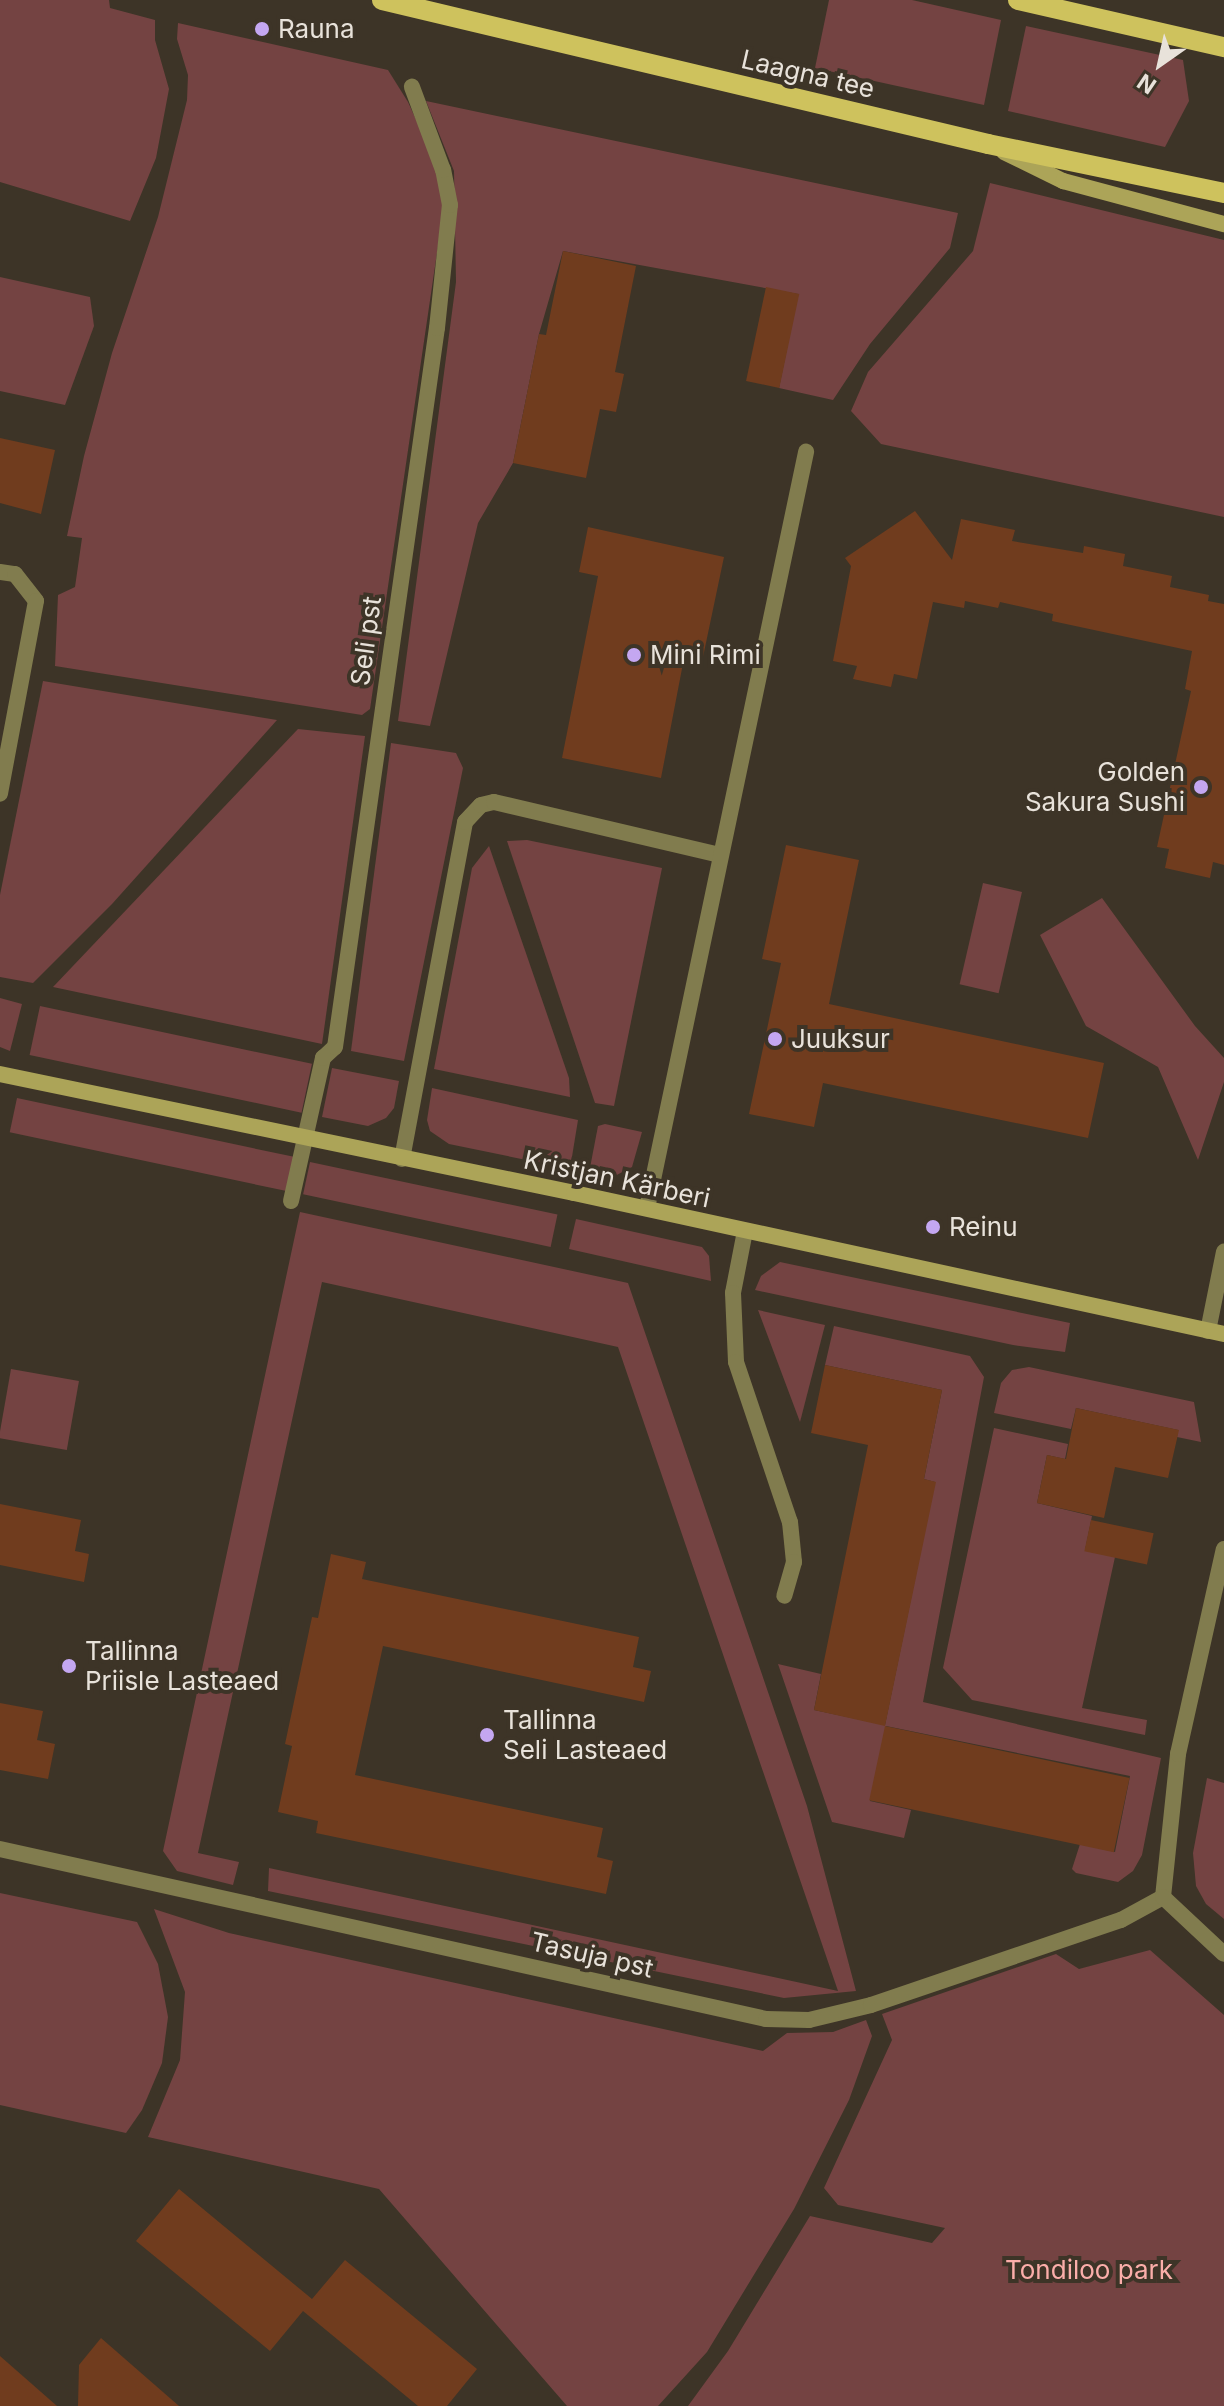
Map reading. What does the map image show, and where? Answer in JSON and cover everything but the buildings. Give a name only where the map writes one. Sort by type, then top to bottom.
[{"type":"main road","name":"Laagna tee","points":[[382,0],[988,144],[1224,193]]},
{"type":"main road","points":[[1018,0],[1224,47]]},
{"type":"street","name":"Seli pst","points":[[291,1201],[323,1058],[335,1047],[439,313],[450,205],[443,170],[412,87]]},
{"type":"street","points":[[988,144],[1063,181],[1224,224]]},
{"type":"street","points":[[647,1208],[806,452]]},
{"type":"street","points":[[0,572],[15,574],[36,601],[0,794]]},
{"type":"street","points":[[402,1159],[465,822],[481,805],[494,802],[720,855]]},
{"type":"street","name":"Kristjan Kärberi","points":[[0,1074],[647,1208],[1216,1332]]},
{"type":"street","points":[[745,1231],[733,1293],[736,1362],[790,1522],[794,1562],[784,1596]]},
{"type":"street","points":[[1216,1332],[1224,1252]]},
{"type":"street","points":[[1224,1549],[1208,1607],[1178,1754],[1163,1897],[1224,1954]]},
{"type":"street","name":"Tasuja pst","points":[[0,1849],[766,2019],[809,2020],[871,2005],[1121,1920],[1163,1897]]},
{"type":"green space","points":[[0,0],[109,0],[110,8],[155,20],[155,40],[169,89],[156,158],[130,221],[0,182]]},
{"type":"green space","points":[[829,0],[912,0],[1001,20],[984,105],[815,68]]},
{"type":"green space","points":[[178,23],[388,70],[408,102],[439,170],[444,205],[370,709],[362,715],[55,666],[58,595],[75,587],[82,538],[67,536],[84,456],[112,353],[158,217],[187,100],[188,75],[177,39]]},
{"type":"green space","points":[[1026,26],[1183,60],[1189,101],[1165,147],[1008,111]]},
{"type":"green space","points":[[426,101],[958,213],[950,248],[870,344],[833,400],[779,388],[798,294],[563,251],[539,334],[513,463],[478,523],[430,726],[398,721],[456,282],[454,171]]},
{"type":"green space","points":[[990,183],[1224,240],[1224,517],[881,444],[851,411],[868,372],[973,251]]},
{"type":"green space","points":[[0,277],[90,297],[94,326],[65,405],[0,391]]},
{"type":"green space","points":[[43,681],[277,720],[112,904],[33,983],[0,977],[0,895]]},
{"type":"green space","points":[[298,729],[365,736],[322,1044],[53,987]]},
{"type":"green space","points":[[391,743],[456,753],[463,768],[404,1061],[351,1051]]},
{"type":"green space","points":[[527,840],[662,868],[614,1106],[595,1103],[507,841]]},
{"type":"green space","points":[[489,846],[569,1078],[570,1097],[434,1069],[472,868]]},
{"type":"green space","points":[[983,883],[1022,892],[999,993],[960,984]]},
{"type":"green space","points":[[1102,898],[1195,1026],[1224,1058],[1224,1082],[1198,1160],[1158,1067],[1086,1026],[1040,935]]},
{"type":"green space","points":[[0,998],[22,1004],[10,1051],[0,1047]]},
{"type":"green space","points":[[40,1006],[312,1064],[302,1113],[30,1055]]},
{"type":"green space","points":[[332,1068],[399,1081],[394,1108],[386,1118],[368,1126],[322,1117]]},
{"type":"green space","points":[[432,1088],[578,1120],[570,1169],[449,1144],[430,1131],[427,1120]]},
{"type":"green space","points":[[17,1098],[294,1157],[287,1191],[10,1132]]},
{"type":"green space","points":[[605,1124],[642,1132],[632,1167],[611,1178],[589,1173],[598,1126]]},
{"type":"green space","points":[[310,1162],[557,1215],[551,1247],[303,1194]]},
{"type":"green space","points":[[300,1212],[628,1283],[807,1806],[856,1991],[784,1998],[268,1891],[269,1868],[838,1991],[618,1347],[322,1282],[198,1853],[239,1862],[233,1885],[177,1871],[163,1851]]},
{"type":"green space","points":[[576,1219],[702,1247],[709,1256],[711,1281],[569,1249]]},
{"type":"green space","points":[[780,1262],[1070,1323],[1065,1352],[1013,1345],[755,1290],[761,1276]]},
{"type":"green space","points":[[758,1310],[825,1325],[800,1422]]},
{"type":"green space","points":[[834,1326],[970,1356],[984,1377],[923,1702],[1161,1758],[1142,1855],[1133,1871],[1118,1882],[1076,1873],[1072,1869],[1080,1844],[1115,1852],[1130,1776],[886,1726],[870,1801],[911,1810],[904,1838],[832,1822],[778,1664],[821,1674],[814,1710],[885,1725],[935,1482],[924,1479],[942,1390],[825,1365]]},
{"type":"green space","points":[[1029,1367],[1194,1402],[1201,1442],[1177,1437],[1178,1430],[1076,1408],[1071,1429],[994,1413],[1001,1383],[1012,1370]]},
{"type":"green space","points":[[11,1369],[79,1381],[67,1450],[0,1438]]},
{"type":"green space","points":[[994,1428],[1068,1444],[1065,1459],[1047,1455],[1037,1503],[1092,1516],[1085,1550],[1115,1557],[1082,1708],[1147,1720],[1145,1735],[972,1700],[943,1668]]},
{"type":"green space","points":[[1207,1778],[1224,1783],[1224,1919],[1206,1904],[1196,1886],[1193,1853]]},
{"type":"green space","points":[[0,1893],[137,1922],[158,1964],[168,2017],[162,2063],[142,2110],[126,2133],[0,2105]]},
{"type":"green space","points":[[154,1909],[229,1933],[763,2051],[787,2033],[833,2032],[866,2020],[872,2036],[849,2100],[794,2209],[707,2352],[658,2406],[567,2406],[379,2189],[148,2137],[180,2060],[185,1992]]},
{"type":"green space","name":"Tondiloo park","points":[[1150,1950],[1224,2015],[1224,2406],[688,2406],[728,2351],[810,2216],[932,2243],[945,2228],[838,2205],[824,2188],[892,2040],[882,2014],[1056,1954],[1079,1969]]},
{"type":"place","name":"Rauna","points":[[262,29]]},
{"type":"place","name":"Mini Rimi","points":[[634,655]]},
{"type":"place","name":"Golden Sakura Sushi","points":[[1201,787]]},
{"type":"place","name":"Juuksur","points":[[775,1039]]},
{"type":"place","name":"Reinu","points":[[933,1227]]},
{"type":"place","name":"Tallinna Priisle Lasteaed","points":[[69,1666]]},
{"type":"place","name":"Tallinna Seli Lasteaed","points":[[487,1735]]}]
